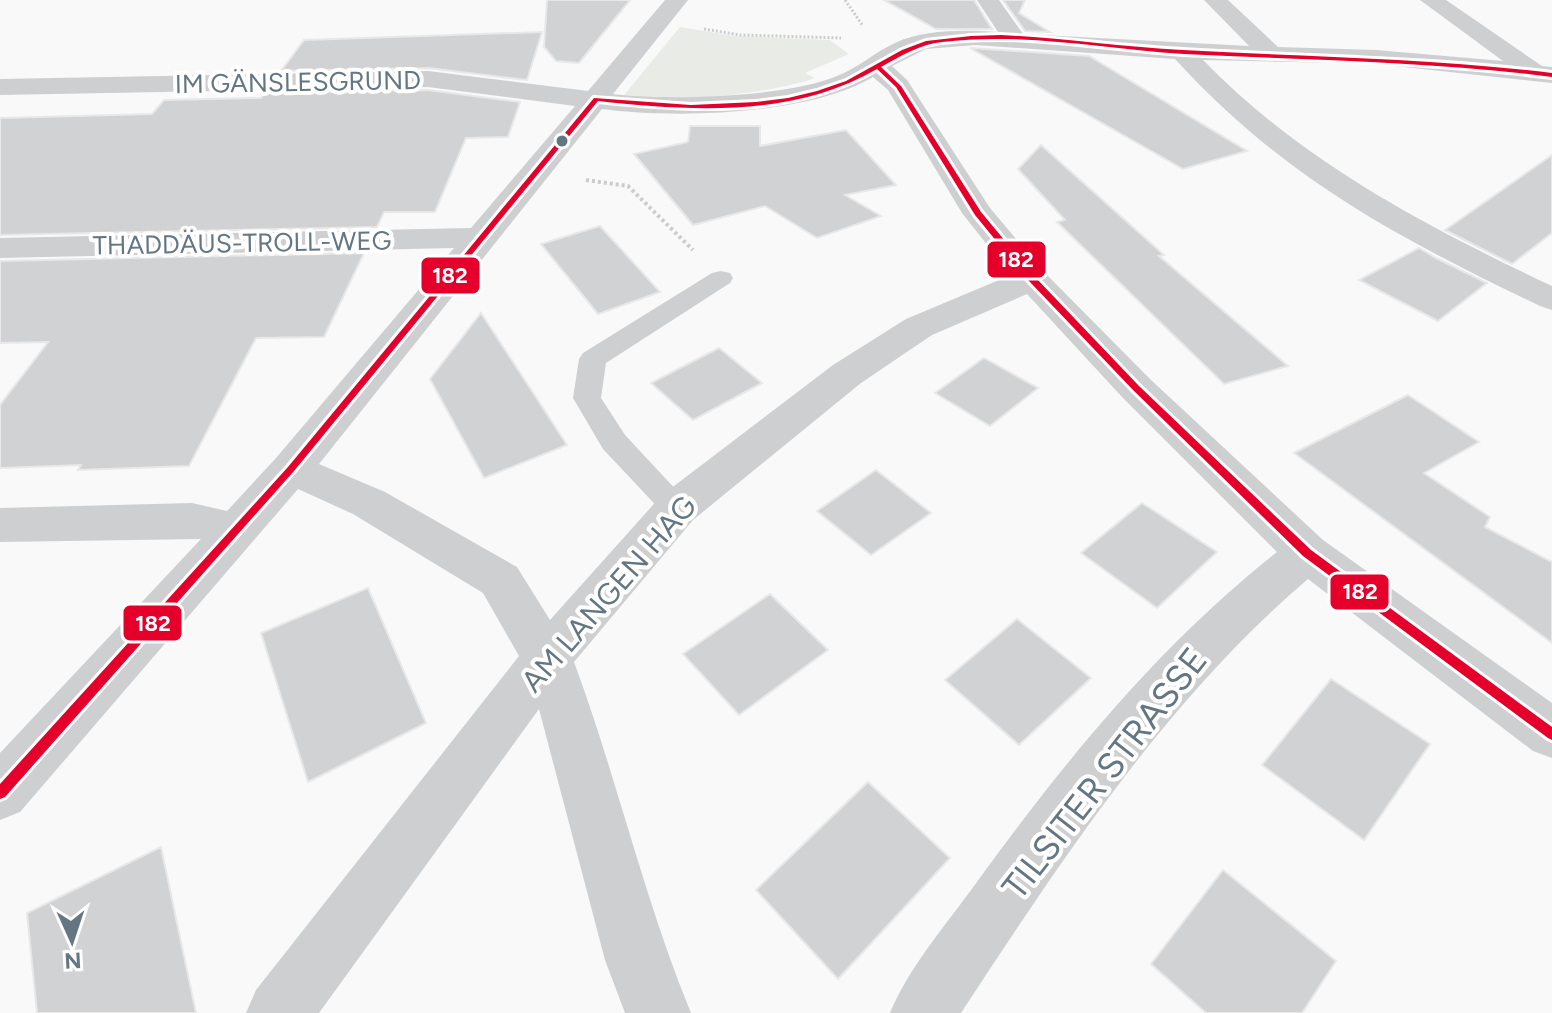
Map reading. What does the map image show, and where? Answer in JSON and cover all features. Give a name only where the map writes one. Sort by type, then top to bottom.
[{"type":"street","points":[[0,793],[291,469],[677,0]]},
{"type":"street","points":[[988,0],[1015,40]]},
{"type":"street","points":[[1215,0],[1271,54]]},
{"type":"street","points":[[1431,0],[1544,74]]},
{"type":"street","name":"IM GÄNSLESGRUND","points":[[0,87],[428,79],[633,105],[748,102],[797,95],[846,82],[864,52],[975,38],[1182,52],[1406,59],[1544,74]]},
{"type":"street","points":[[864,52],[898,86],[957,184],[1032,279],[1136,388],[1307,553],[1552,734]]},
{"type":"street","points":[[1182,52],[1218,94],[1247,120],[1280,148],[1351,196],[1447,249],[1552,299]]},
{"type":"street","name":"THADDÄUS-TROLL-WEG","points":[[0,248],[484,238]]},
{"type":"street","name":"AM LANGEN HAG","points":[[279,1013],[547,658],[677,508],[859,366],[919,327],[1032,279]]},
{"type":"street","points":[[291,469],[369,503],[500,580],[547,658],[575,737],[637,960],[658,1013]]},
{"type":"street","points":[[0,525],[192,520],[238,530]]},
{"type":"street","name":"TILSITER STRASSE","points":[[923,1013],[1075,797],[1194,654],[1252,598],[1307,553]]},
{"type":"lane","points":[[677,508],[614,442],[587,398],[593,359],[721,278]]},
{"type":"path","points":[[660,21],[864,52]]},
{"type":"path","points":[[537,173],[628,186],[721,278]]},
{"type":"shaded area","points":[[680,27],[734,36],[830,40],[849,54],[805,73],[815,78],[772,89],[695,98],[624,95]]},
{"type":"building","points":[[547,0],[630,0],[579,63],[556,61],[544,47]]},
{"type":"building","points":[[884,0],[974,0],[992,29],[936,29]]},
{"type":"building","points":[[1003,0],[1025,0],[1019,13],[1050,32],[1025,31]]},
{"type":"building","points":[[542,32],[527,80],[428,68],[281,71],[304,40]]},
{"type":"building","points":[[970,48],[1089,56],[1247,151],[1183,169]]},
{"type":"building","points":[[428,90],[520,102],[508,137],[466,138],[435,212],[384,212],[377,227],[0,235],[0,118],[152,114],[164,100],[261,98],[265,93]]},
{"type":"building","points":[[690,126],[760,126],[760,146],[846,130],[896,185],[845,195],[881,216],[817,238],[765,206],[693,225],[634,154],[688,142]]},
{"type":"building","points":[[1041,145],[1164,255],[1159,256],[1288,366],[1224,384],[1057,222],[1065,220],[1018,169]]},
{"type":"building","points":[[1552,155],[1552,233],[1512,264],[1445,230]]},
{"type":"building","points":[[600,226],[660,292],[598,314],[541,244]]},
{"type":"building","points":[[1419,248],[1487,283],[1438,321],[1359,280]]},
{"type":"building","points":[[364,253],[324,337],[256,338],[189,466],[78,470],[81,465],[0,468],[0,405],[48,342],[0,343],[0,261]]},
{"type":"building","points":[[481,313],[567,445],[484,478],[430,379]]},
{"type":"building","points":[[719,348],[762,383],[693,420],[651,383]]},
{"type":"building","points":[[984,358],[1038,388],[990,426],[935,393]]},
{"type":"building","points":[[1408,395],[1479,442],[1424,473],[1490,517],[1485,527],[1552,562],[1552,643],[1294,453]]},
{"type":"building","points":[[876,470],[931,513],[871,555],[817,511]]},
{"type":"building","points":[[1142,503],[1217,552],[1157,608],[1081,553]]},
{"type":"building","points":[[368,588],[426,723],[308,782],[261,633]]},
{"type":"building","points":[[770,594],[828,650],[739,715],[683,654]]},
{"type":"building","points":[[1017,619],[1091,678],[1019,745],[945,680]]},
{"type":"building","points":[[1331,679],[1430,744],[1364,840],[1262,765]]},
{"type":"building","points":[[868,782],[950,858],[838,979],[756,890]]},
{"type":"building","points":[[161,847],[196,1013],[37,1013],[27,913]]},
{"type":"building","points":[[1223,870],[1336,961],[1302,1013],[1206,1013],[1151,964]]},
{"type":"transit line","name":"182","points":[[596,99],[691,106],[788,100],[860,77],[916,46],[971,37],[1032,38],[1183,52],[1414,61],[1552,75]]},
{"type":"transit line","name":"182","points":[[877,66],[898,86],[978,213],[1032,279],[1136,388],[1307,553],[1552,734]]},
{"type":"transit line","name":"182","points":[[0,793],[291,469],[596,99]]}]
